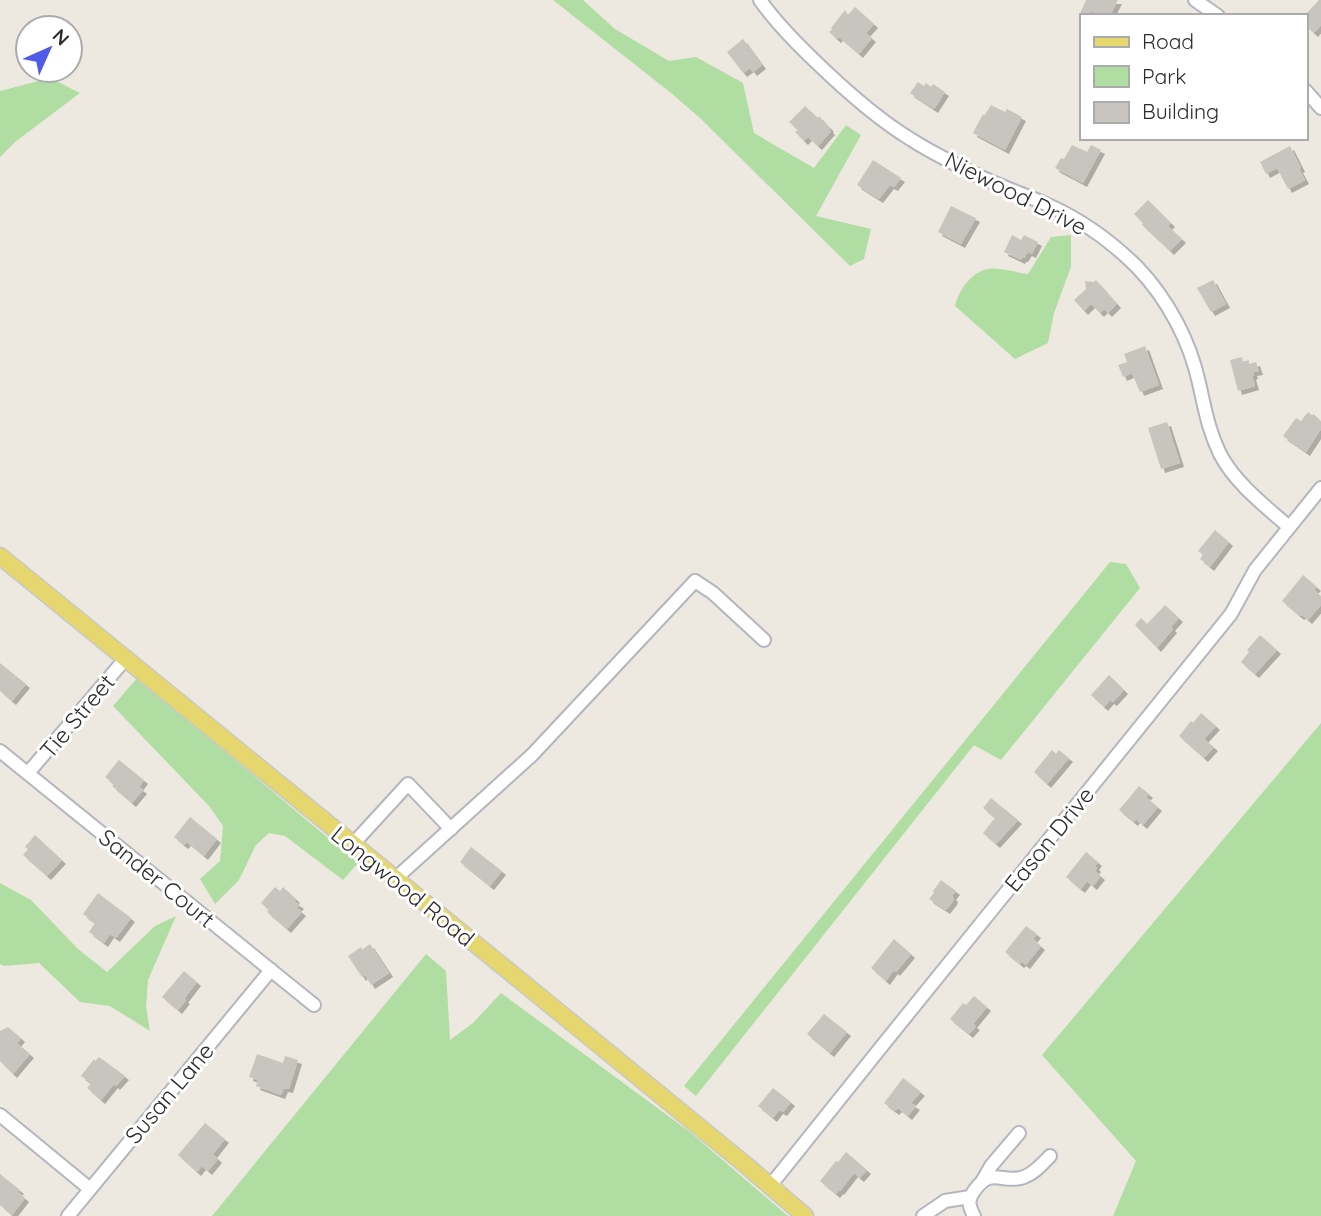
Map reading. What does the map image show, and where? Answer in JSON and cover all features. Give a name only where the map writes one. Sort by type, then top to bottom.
[{"type":"main road","name":"Longwood Road","points":[[0,556],[805,1216]]},
{"type":"street","name":"Niewood Drive","points":[[760,0],[798,45],[852,96],[880,118],[912,140],[979,176],[1074,218],[1107,240],[1138,269],[1165,304],[1187,345],[1211,433],[1222,457],[1251,492],[1289,527]]},
{"type":"street","points":[[1195,0],[1215,14]]},
{"type":"street","points":[[1313,91],[1321,108]]},
{"type":"street","name":"Eason Drive","points":[[770,1186],[1231,614],[1255,570],[1321,488]]},
{"type":"street","points":[[395,879],[532,755],[695,580],[764,640]]},
{"type":"street","name":"Tie Street","points":[[28,773],[126,659]]},
{"type":"street","name":"Sander Court","points":[[0,751],[314,1005]]},
{"type":"street","points":[[353,844],[408,785],[451,829]]},
{"type":"street","name":"Susan Lane","points":[[68,1216],[271,970]]},
{"type":"street","points":[[0,1115],[90,1189]]},
{"type":"street","points":[[974,1216],[968,1202],[970,1197],[991,1166],[1019,1133]]},
{"type":"street","points":[[983,1180],[990,1177],[1025,1177],[1037,1170],[1050,1156]]},
{"type":"street","points":[[923,1216],[945,1201],[970,1197]]},
{"type":"green space","points":[[553,0],[583,0],[615,29],[669,61],[696,57],[743,83],[754,133],[814,168],[846,125],[861,135],[816,216],[871,229],[864,259],[850,266],[700,118]]},
{"type":"green space","points":[[27,84],[62,84],[80,93],[15,142],[0,157],[0,91]]},
{"type":"green space","points":[[1071,235],[1071,267],[1054,313],[1048,343],[1015,359],[955,306],[959,294],[971,278],[988,269],[1028,274],[1051,237]]},
{"type":"green space","points":[[1110,562],[1126,564],[1140,588],[1001,760],[974,745],[696,1096],[684,1086]]},
{"type":"green space","points":[[137,678],[358,863],[343,880],[285,836],[269,833],[256,845],[239,880],[215,904],[200,879],[220,861],[223,826],[209,806],[113,706]]},
{"type":"green space","points":[[1321,723],[1321,1216],[1113,1216],[1136,1161],[1042,1055]]},
{"type":"green space","points":[[0,883],[31,900],[78,949],[107,972],[155,926],[176,916],[148,980],[146,1007],[150,1031],[110,1006],[80,1002],[39,963],[4,966],[0,964]]},
{"type":"green space","points":[[426,954],[446,971],[450,1040],[473,1023],[501,993],[690,1132],[788,1216],[212,1216]]},
{"type":"building","points":[[1086,0],[1118,0],[1111,14],[1094,14],[1093,11],[1079,16]]},
{"type":"building","points":[[1321,0],[1321,25],[1314,33],[1307,27],[1306,14]]},
{"type":"building","points":[[855,7],[874,24],[866,33],[872,38],[859,54],[829,32],[845,10],[848,15]]},
{"type":"building","points":[[743,39],[762,65],[753,72],[750,68],[743,73],[727,52]]},
{"type":"building","points":[[918,82],[931,87],[933,84],[945,92],[934,109],[910,93]]},
{"type":"building","points":[[991,105],[1022,117],[1005,150],[973,133]]},
{"type":"building","points":[[805,106],[818,118],[819,116],[831,131],[818,146],[808,137],[804,141],[795,132],[798,130],[789,122]]},
{"type":"building","points":[[1072,145],[1087,152],[1091,145],[1101,150],[1083,183],[1055,168]]},
{"type":"building","points":[[1290,146],[1305,180],[1288,189],[1277,168],[1266,174],[1260,162]]},
{"type":"building","points":[[873,160],[901,178],[894,187],[890,185],[879,199],[857,185]]},
{"type":"building","points":[[1148,200],[1171,223],[1168,226],[1182,239],[1170,251],[1134,214]]},
{"type":"building","points":[[951,206],[976,218],[961,244],[938,232]]},
{"type":"building","points":[[1012,235],[1021,240],[1024,235],[1038,242],[1032,254],[1028,252],[1021,260],[1004,252]]},
{"type":"building","points":[[1096,280],[1117,304],[1108,313],[1104,309],[1100,313],[1091,304],[1084,311],[1074,300],[1086,289],[1085,281]]},
{"type":"building","points":[[1213,280],[1226,304],[1211,312],[1197,288]]},
{"type":"building","points":[[1145,346],[1159,385],[1140,392],[1132,373],[1123,377],[1118,365],[1127,362],[1124,354]]},
{"type":"building","points":[[1242,357],[1243,362],[1256,362],[1259,371],[1253,372],[1255,386],[1238,391],[1230,360]]},
{"type":"building","points":[[1308,412],[1321,422],[1321,429],[1306,452],[1283,436],[1296,418],[1301,421]]},
{"type":"building","points":[[1167,422],[1180,463],[1161,469],[1148,428]]},
{"type":"building","points":[[1215,530],[1229,542],[1210,567],[1200,559],[1203,555],[1198,551]]},
{"type":"building","points":[[1303,575],[1317,587],[1314,590],[1321,596],[1321,605],[1308,620],[1282,601]]},
{"type":"building","points":[[1165,605],[1179,618],[1157,648],[1135,625],[1141,618],[1147,624]]},
{"type":"building","points":[[1260,635],[1277,650],[1255,674],[1241,662]]},
{"type":"building","points":[[0,663],[26,684],[12,701],[0,691]]},
{"type":"building","points":[[1109,675],[1124,690],[1104,707],[1091,695]]},
{"type":"building","points":[[1201,713],[1216,726],[1204,739],[1214,747],[1204,758],[1179,736]]},
{"type":"building","points":[[1052,750],[1056,754],[1059,750],[1069,758],[1047,784],[1034,772]]},
{"type":"building","points":[[119,760],[144,780],[139,787],[143,790],[132,803],[105,777]]},
{"type":"building","points":[[1139,786],[1149,794],[1146,797],[1158,807],[1143,825],[1136,819],[1134,822],[1119,810]]},
{"type":"building","points":[[991,798],[1018,820],[996,844],[983,833],[995,818],[983,808]]},
{"type":"building","points":[[190,817],[217,839],[204,856],[187,842],[184,845],[174,837]]},
{"type":"building","points":[[35,835],[62,860],[47,876],[23,855],[28,849],[25,847]]},
{"type":"building","points":[[471,847],[502,871],[490,886],[460,862]]},
{"type":"building","points":[[1086,852],[1098,862],[1095,871],[1101,876],[1093,886],[1087,881],[1081,889],[1066,877]]},
{"type":"building","points":[[941,880],[956,891],[946,910],[929,899]]},
{"type":"building","points":[[275,887],[280,891],[283,887],[296,899],[294,901],[300,905],[297,908],[302,912],[287,929],[267,912],[269,910],[261,903]]},
{"type":"building","points":[[98,893],[131,918],[116,938],[110,934],[104,943],[89,932],[95,923],[83,914]]},
{"type":"building","points":[[1026,926],[1037,934],[1033,939],[1041,946],[1026,965],[1022,962],[1020,964],[1005,952]]},
{"type":"building","points":[[894,939],[911,954],[886,981],[871,968]]},
{"type":"building","points":[[370,944],[389,973],[371,985],[348,956]]},
{"type":"building","points":[[184,971],[197,982],[178,1010],[162,997]]},
{"type":"building","points":[[974,996],[987,1007],[973,1024],[976,1026],[969,1034],[950,1019],[963,1003],[966,1005]]},
{"type":"building","points":[[824,1014],[847,1032],[830,1053],[807,1034]]},
{"type":"building","points":[[8,1027],[21,1038],[17,1043],[30,1054],[13,1074],[0,1061],[0,1031]]},
{"type":"building","points":[[257,1054],[283,1063],[285,1056],[298,1060],[289,1089],[284,1088],[281,1095],[256,1086],[258,1080],[249,1077]]},
{"type":"building","points":[[99,1057],[125,1076],[116,1086],[114,1084],[101,1100],[87,1088],[91,1083],[81,1076],[94,1059],[95,1061]]},
{"type":"building","points":[[903,1078],[921,1092],[911,1103],[916,1106],[908,1116],[898,1108],[895,1111],[884,1103]]},
{"type":"building","points":[[773,1088],[791,1102],[783,1112],[779,1110],[773,1118],[758,1106]]},
{"type":"building","points":[[205,1123],[225,1139],[213,1154],[218,1159],[208,1171],[202,1166],[197,1172],[178,1155]]},
{"type":"building","points":[[846,1152],[867,1170],[860,1178],[854,1173],[836,1194],[820,1181]]},
{"type":"building","points":[[0,1174],[20,1190],[18,1192],[25,1198],[12,1215],[0,1205]]}]
